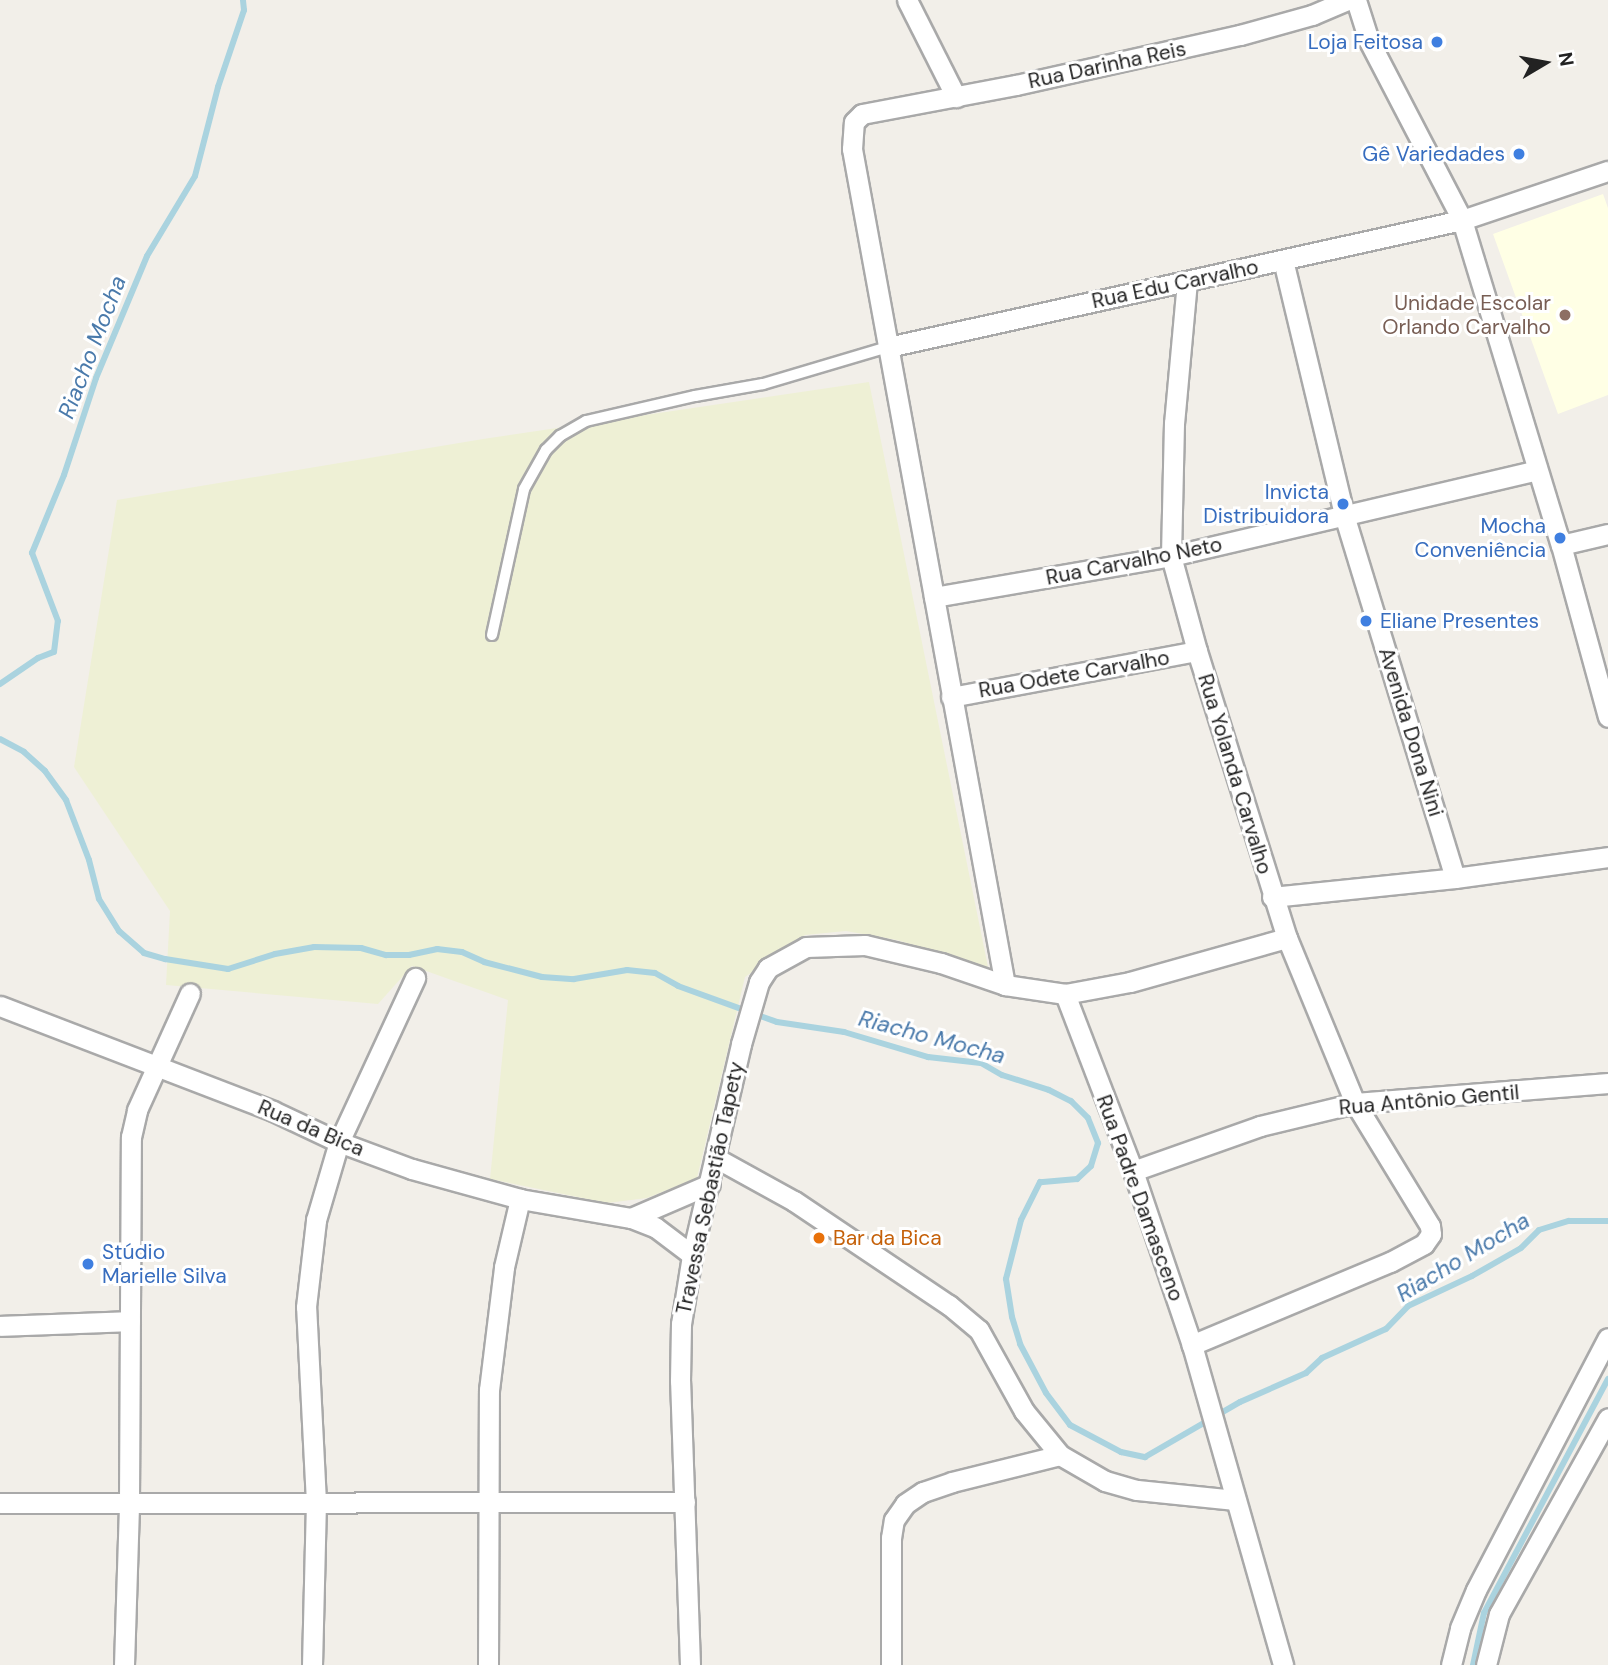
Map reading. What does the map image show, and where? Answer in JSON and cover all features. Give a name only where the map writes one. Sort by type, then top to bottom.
[{"type":"street","points":[[907,0],[956,97]]},
{"type":"street","points":[[1356,0],[1369,41],[1462,220],[1561,545],[1608,716]]},
{"type":"street","points":[[1339,2],[1369,41]]},
{"type":"street","name":"Rua Darinha Reis","points":[[888,347],[852,149],[854,122],[862,114],[956,97],[1240,35],[1339,2]]},
{"type":"street","name":"Rua Edu Carvalho","points":[[888,347],[1462,220],[1608,171]]},
{"type":"street","name":"Avenida Dona Nini","points":[[1283,260],[1345,518],[1455,878]]},
{"type":"street","name":"Rua Yolanda Carvalho","points":[[1187,281],[1174,423],[1171,556],[1197,651],[1287,938],[1354,1103],[1430,1226],[1431,1234],[1424,1244],[1390,1262],[1192,1345]]},
{"type":"street","points":[[888,347],[1005,985],[1065,994],[1130,982],[1287,938]]},
{"type":"street","name":"Rua Carvalho Neto","points":[[934,597],[1171,556],[1345,518],[1537,470]]},
{"type":"street","points":[[1561,545],[1608,534]]},
{"type":"street","name":"Rua Odete Carvalho","points":[[951,697],[1197,651]]},
{"type":"street","points":[[1272,897],[1455,878],[1608,857]]},
{"type":"street","name":"Travessa Sebastião Tapety","points":[[690,1665],[681,1335],[692,1255],[741,1044],[759,982],[768,968],[806,947],[865,945],[941,963],[1005,985]]},
{"type":"street","points":[[312,1665],[316,1502],[306,1307],[316,1220],[339,1142],[415,978]]},
{"type":"street","points":[[124,1665],[129,1502],[131,1137],[137,1110],[190,993]]},
{"type":"street","name":"Rua Padre Damasceno","points":[[1065,994],[1133,1171],[1192,1345],[1235,1500]]},
{"type":"street","name":"Rua da Bica","points":[[0,1006],[273,1111],[339,1142],[423,1173],[520,1199],[631,1218],[654,1227],[692,1255]]},
{"type":"street","name":"Rua Antônio Gentil","points":[[1133,1171],[1260,1126],[1354,1103],[1608,1083]]},
{"type":"street","points":[[716,1158],[794,1201],[949,1305],[979,1330],[1024,1411],[1060,1455],[1105,1481],[1137,1490],[1235,1500],[1283,1665]]},
{"type":"street","points":[[631,1218],[709,1184]]},
{"type":"street","points":[[488,1665],[486,1504],[489,1390],[494,1324],[520,1199]]},
{"type":"street","points":[[0,1326],[130,1321]]},
{"type":"street","points":[[1451,1665],[1460,1628],[1476,1590],[1608,1338]]},
{"type":"street","points":[[1486,1665],[1499,1614],[1608,1418]]},
{"type":"street","points":[[891,1665],[891,1538],[894,1520],[905,1504],[923,1492],[951,1482],[1060,1455]]},
{"type":"street","points":[[0,1503],[685,1502]]},
{"type":"lane","points":[[492,635],[524,489],[546,450],[560,436],[586,421],[763,384],[888,347]]},
{"type":"shaded area","name":"Unidade Escolar Orlando Carvalho","points":[[1603,194],[1608,208],[1608,395],[1558,414],[1493,234]]},
{"type":"shaded area","points":[[869,382],[988,967],[897,940],[846,931],[805,935],[745,977],[697,1178],[647,1198],[607,1203],[490,1179],[508,1000],[412,966],[378,1004],[166,985],[170,911],[74,767],[117,500],[483,439]]},
{"type":"waterway","name":"Riacho Mocha","points":[[0,684],[38,658],[54,652],[58,621],[32,553],[64,475],[96,378],[147,256],[195,176],[218,87],[244,10],[243,0]]},
{"type":"waterway","name":"Riacho Mocha","points":[[0,739],[24,752],[45,771],[66,800],[89,860],[99,899],[119,931],[144,953],[228,969],[275,954],[314,947],[361,948],[386,955],[409,955],[437,949],[462,952],[484,962],[542,977],[574,979],[627,970],[655,973],[678,986],[777,1022],[844,1032],[928,1057],[981,1063],[1002,1075],[1049,1090],[1071,1101],[1088,1118],[1098,1143],[1091,1166],[1077,1179],[1040,1182],[1021,1220],[1006,1279],[1012,1317],[1020,1344],[1046,1393],[1070,1425],[1121,1452],[1145,1457],[1240,1402],[1306,1373],[1322,1358],[1386,1329],[1408,1306],[1472,1276],[1521,1248],[1539,1230],[1569,1221],[1608,1221]]},
{"type":"waterway","points":[[1473,1665],[1484,1613],[1608,1379]]},
{"type":"place","name":"Loja Feitosa","points":[[1437,42]]},
{"type":"place","name":"Gê Variedades","points":[[1519,154]]},
{"type":"place","name":"Unidade Escolar Orlando Carvalho","points":[[1565,315]]},
{"type":"place","name":"Invicta Distribuidora","points":[[1343,504]]},
{"type":"place","name":"Mocha Conveniência","points":[[1560,538]]},
{"type":"place","name":"Eliane Presentes","points":[[1366,621]]},
{"type":"place","name":"Bar da Bica","points":[[819,1238]]},
{"type":"place","name":"Stúdio Marielle Silva","points":[[88,1264]]}]
